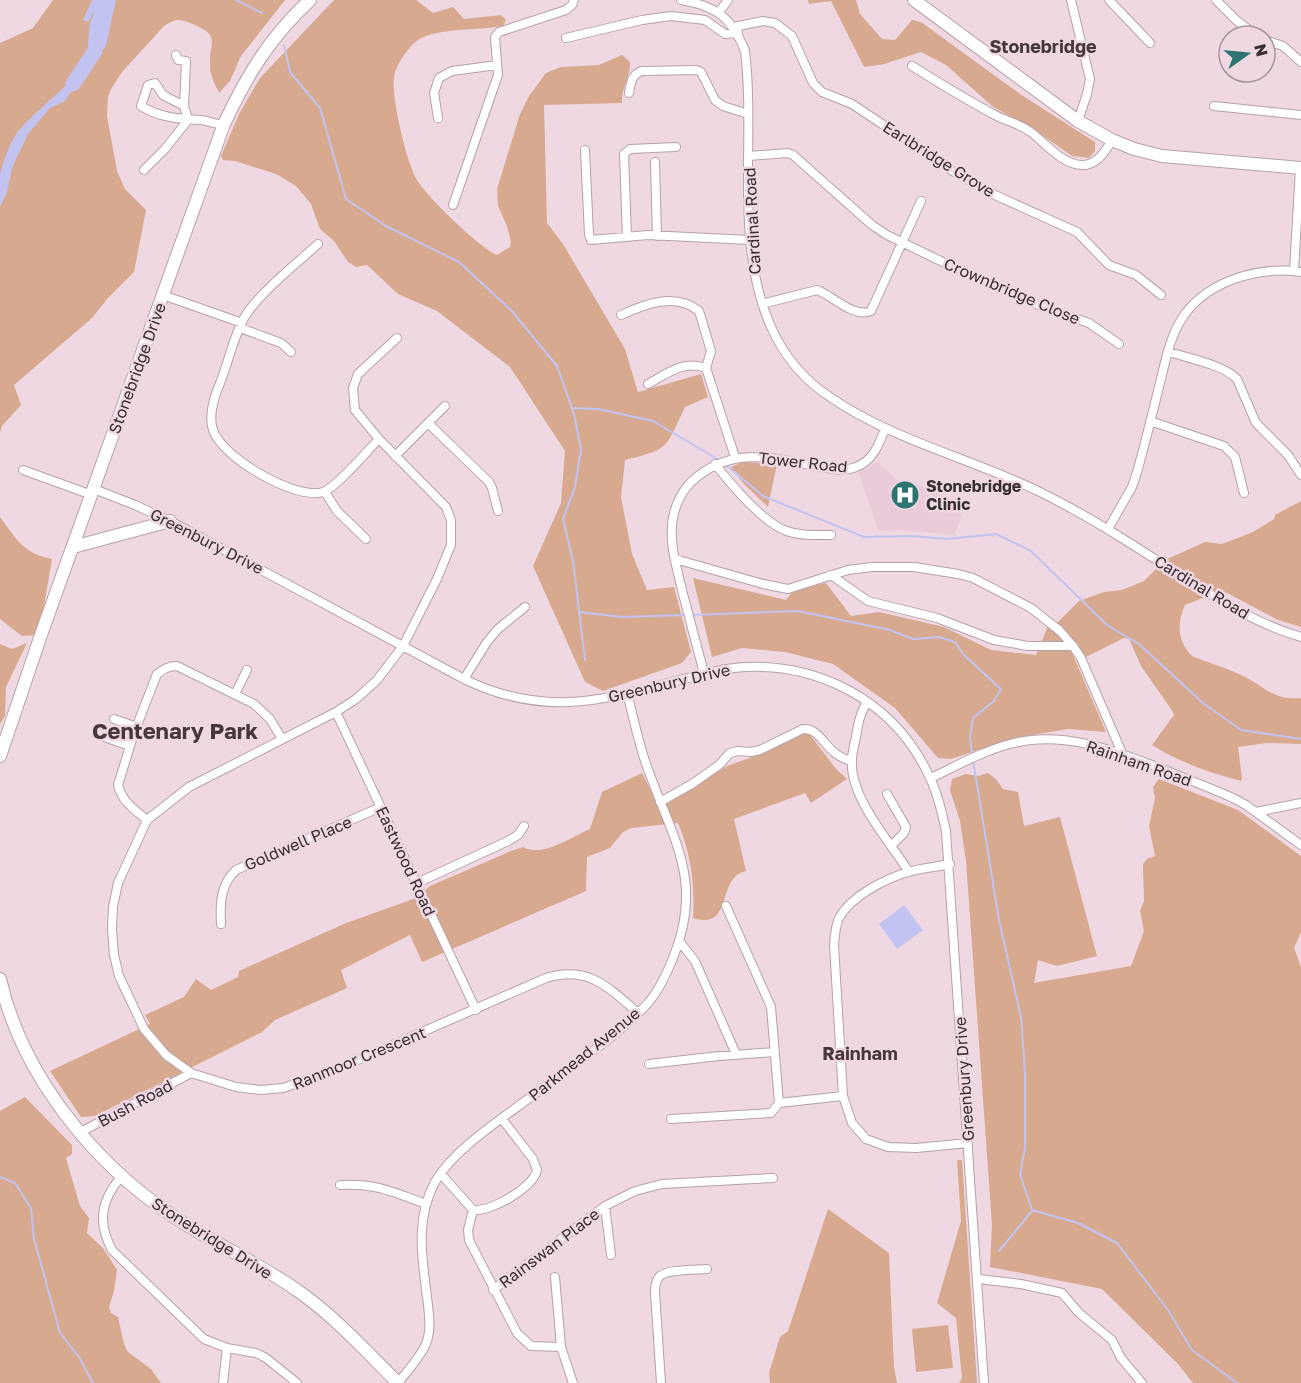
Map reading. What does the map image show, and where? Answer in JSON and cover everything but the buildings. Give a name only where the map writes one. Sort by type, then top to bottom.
[{"type":"street","name":"Stonebridge Drive","points":[[0,756],[224,124],[252,69],[277,35],[310,0]]},
{"type":"street","points":[[453,205],[498,75],[495,37],[499,32],[561,13],[572,5],[574,0]]},
{"type":"street","name":"Cardinal Road","points":[[681,0],[698,3],[719,12],[736,30],[745,51],[750,240],[757,287],[779,342],[809,381],[852,412],[885,429],[1022,483],[1108,529],[1221,601],[1260,622],[1301,637]]},
{"type":"street","points":[[719,12],[728,0]]},
{"type":"street","points":[[914,0],[1078,121],[1112,140],[1134,149],[1162,156],[1300,168],[1298,271],[1271,272],[1236,278],[1206,293],[1185,314],[1168,352],[1132,487],[1108,529]]},
{"type":"street","points":[[1071,0],[1090,79],[1078,121]]},
{"type":"street","points":[[1109,0],[1150,43]]},
{"type":"street","points":[[1216,0],[1241,24]]},
{"type":"street","points":[[566,38],[671,16],[705,20],[725,34],[736,30]]},
{"type":"street","name":"Earlbridge Grove","points":[[736,30],[763,21],[775,23],[792,36],[813,83],[822,92],[852,104],[954,172],[997,196],[1077,232],[1109,265],[1136,274],[1161,295]]},
{"type":"street","points":[[1277,44],[1283,46],[1301,62]]},
{"type":"street","points":[[176,55],[178,60],[186,61],[184,106],[188,120]]},
{"type":"street","points":[[438,118],[434,93],[439,78],[452,71],[497,65]]},
{"type":"street","points":[[912,66],[998,116],[1024,127],[1056,153],[1076,164],[1087,165],[1104,154],[1112,140]]},
{"type":"street","points":[[629,93],[631,79],[636,73],[697,70],[701,72],[715,100],[723,106],[747,114]]},
{"type":"street","points":[[184,106],[163,94],[155,82],[148,85],[141,106],[148,110],[188,120],[204,120],[215,125],[224,124]]},
{"type":"street","points":[[1214,106],[1301,115]]},
{"type":"street","points":[[144,170],[170,145],[188,120]]},
{"type":"street","points":[[627,237],[626,151],[676,147]]},
{"type":"street","points":[[585,150],[588,235],[591,240],[657,236],[750,240]]},
{"type":"street","name":"Crownbridge Close","points":[[748,156],[788,153],[793,155],[872,225],[902,243],[1038,305],[1089,323],[1119,344]]},
{"type":"street","points":[[655,162],[657,236]]},
{"type":"street","points":[[762,304],[817,290],[858,311],[871,311],[921,201]]},
{"type":"street","points":[[318,244],[260,298],[241,325],[213,404],[214,435],[220,445],[231,454],[270,478],[306,493],[325,492],[379,439]]},
{"type":"street","points":[[163,295],[280,342],[291,352]]},
{"type":"street","points":[[621,315],[642,305],[661,301],[694,307],[703,318],[711,351],[706,368],[735,457]]},
{"type":"street","name":"Ranmoor Crescent","points":[[397,338],[358,374],[353,388],[355,410],[379,439],[446,507],[452,520],[448,554],[403,646],[377,680],[356,699],[336,712],[189,786],[147,820],[118,883],[113,907],[114,955],[119,976],[144,1029],[166,1055],[190,1074],[236,1087],[261,1090],[283,1088],[337,1069],[546,978],[560,974],[576,973],[590,977],[606,986],[638,1013]]},
{"type":"street","points":[[1168,352],[1234,375],[1256,423],[1288,455],[1301,475]]},
{"type":"street","points":[[648,384],[690,364],[706,368]]},
{"type":"street","points":[[396,456],[445,406]]},
{"type":"street","points":[[1150,421],[1224,446],[1235,457],[1244,493]]},
{"type":"street","points":[[429,424],[489,482],[498,511]]},
{"type":"street","name":"Tower Road","points":[[704,673],[675,559],[672,528],[679,499],[694,479],[715,464],[735,457],[758,457],[834,469],[854,468],[870,458],[885,429]]},
{"type":"street","points":[[715,464],[737,490],[772,523],[782,529],[804,535],[831,535]]},
{"type":"street","name":"Greenbury Drive","points":[[23,470],[135,505],[170,521],[464,679],[502,695],[553,704],[577,703],[704,673],[745,666],[783,667],[832,682],[867,702],[894,724],[931,778],[945,823],[950,864],[984,1383]]},
{"type":"street","points":[[325,492],[337,511],[366,539]]},
{"type":"street","points":[[73,547],[170,521]]},
{"type":"street","points":[[675,559],[763,584],[788,588],[848,570],[888,566],[914,567],[965,576],[1031,608],[1060,631],[1081,658],[1122,753]]},
{"type":"street","points":[[831,575],[859,597],[868,601],[937,618],[994,640],[1028,646],[1073,646]]},
{"type":"street","points":[[464,679],[493,636],[525,607]]},
{"type":"street","points":[[147,820],[126,803],[120,794],[118,784],[136,727],[158,674],[170,666],[177,666],[254,704],[264,711],[282,739]]},
{"type":"street","points":[[235,694],[247,670]]},
{"type":"street","name":"Parkmead Avenue","points":[[398,1383],[425,1346],[428,1333],[429,1314],[421,1236],[426,1204],[441,1174],[456,1156],[638,1013],[657,992],[680,942],[686,904],[685,869],[648,770],[627,693]]},
{"type":"street","points":[[867,702],[861,711],[851,761],[855,783],[861,798],[909,872]]},
{"type":"street","name":"Eastwood Road","points":[[336,712],[476,1010]]},
{"type":"street","points":[[114,719],[136,727]]},
{"type":"street","points":[[660,802],[692,784],[719,765],[730,753],[751,752],[769,747],[803,729],[818,734],[836,755],[851,761]]},
{"type":"street","points":[[104,737],[130,746]]},
{"type":"street","name":"Rainham Road","points":[[931,778],[996,749],[1027,741],[1063,740],[1093,744],[1122,753],[1225,794],[1256,812],[1301,845]]},
{"type":"street","points":[[887,794],[906,826],[904,833],[892,845]]},
{"type":"street","points":[[1256,812],[1301,804]]},
{"type":"street","name":"Goldwell Place","points":[[221,924],[220,905],[224,886],[236,870],[381,807]]},
{"type":"street","points":[[417,883],[508,841],[518,835],[524,826]]},
{"type":"street","points":[[950,864],[909,872],[890,879],[844,910],[837,926],[834,945],[843,1096],[852,1123],[866,1139],[876,1144],[916,1148],[968,1143]]},
{"type":"street","points":[[671,1119],[771,1113],[779,1103],[771,1007],[726,906]]},
{"type":"street","points":[[680,942],[694,962],[736,1054]]},
{"type":"street","name":"Stonebridge Drive","points":[[0,980],[17,1031],[58,1104],[79,1133],[121,1177],[178,1220],[301,1293],[336,1322],[398,1383]]},
{"type":"street","points":[[649,1064],[775,1052]]},
{"type":"street","name":"Bush Road","points":[[79,1133],[190,1074]]},
{"type":"street","points":[[779,1103],[843,1096]]},
{"type":"street","points":[[441,1174],[473,1210],[483,1210],[501,1204],[534,1179],[537,1173],[533,1159],[502,1119]]},
{"type":"street","points":[[121,1177],[110,1190],[104,1203],[102,1217],[107,1240],[112,1250],[204,1339],[227,1348],[256,1353],[266,1358],[297,1383]]},
{"type":"street","name":"Rainswan Place","points":[[493,1290],[605,1206],[635,1191],[662,1185],[773,1178]]},
{"type":"street","points":[[340,1185],[376,1186],[426,1204]]},
{"type":"street","name":"Rainswan Place","points":[[605,1206],[611,1255]]},
{"type":"street","points":[[473,1210],[468,1230],[469,1240],[493,1290],[523,1341],[531,1346],[561,1347]]},
{"type":"street","points":[[661,1383],[656,1283],[659,1276],[667,1272],[707,1269]]},
{"type":"street","points":[[555,1277],[561,1347],[573,1383]]},
{"type":"street","points":[[978,1279],[1021,1284],[1062,1293],[1079,1313],[1112,1340],[1121,1358],[1142,1383]]},
{"type":"street","points":[[223,1383],[227,1348]]},
{"type":"shaded area","points":[[53,0],[285,0],[241,56],[230,81],[219,93],[210,70],[212,39],[200,27],[183,20],[164,26],[122,72],[108,97],[107,116],[117,171],[125,189],[146,210],[134,272],[92,318],[14,385],[21,405],[2,426],[0,433],[0,43],[33,28]]},
{"type":"shaded area","points":[[334,0],[416,0],[433,13],[453,7],[464,19],[501,15],[506,20],[503,26],[448,31],[418,40],[403,57],[394,78],[395,100],[401,130],[417,180],[454,221],[497,255],[510,247],[511,242],[498,206],[497,189],[520,114],[529,96],[546,73],[561,67],[599,65],[622,55],[630,62],[622,103],[544,105],[547,223],[563,244],[625,349],[638,392],[701,374],[708,397],[685,407],[674,431],[664,445],[651,453],[625,460],[621,497],[632,554],[647,590],[674,587],[691,652],[682,663],[603,691],[585,682],[533,566],[561,503],[565,451],[510,367],[437,311],[398,294],[367,265],[356,267],[348,262],[334,241],[320,229],[311,204],[296,186],[276,174],[235,161],[223,160],[221,156],[239,114],[260,78]]},
{"type":"shaded area","points":[[808,0],[856,0],[860,14],[882,39],[895,40],[912,20],[921,22],[1020,94],[1095,142],[1095,151],[1089,158],[1072,156],[1039,133],[992,106],[946,65],[921,52],[884,64],[864,67],[831,1],[809,4]]},
{"type":"shaded area","points":[[742,462],[777,464],[768,507],[743,483],[731,467]]},
{"type":"shaded area","name":"Stonebridge Clinic","points":[[877,462],[903,485],[909,481],[966,505],[954,535],[905,530],[879,531],[858,472]]},
{"type":"shaded area","points":[[1301,501],[1301,627],[1278,620],[1227,593],[1218,592],[1185,605],[1181,618],[1181,638],[1192,656],[1235,672],[1275,695],[1301,698],[1301,744],[1266,743],[1238,747],[1241,781],[1195,766],[1152,745],[1174,715],[1141,666],[1129,639],[1124,638],[1084,658],[1057,623],[1079,601],[1104,592],[1122,590],[1144,581],[1165,560],[1205,542],[1222,544],[1253,532],[1274,519],[1275,515]]},
{"type":"shaded area","points":[[0,517],[27,549],[42,557],[52,559],[39,635],[22,636],[0,619]]},
{"type":"shaded area","points":[[693,578],[786,600],[794,590],[826,583],[851,616],[879,612],[944,627],[991,650],[1036,655],[1048,626],[1070,648],[1106,732],[1068,729],[1014,738],[951,759],[938,758],[895,708],[833,664],[785,652],[742,648],[712,657]]},
{"type":"shaded area","points":[[27,643],[6,687],[5,716],[0,724],[0,644],[12,649]]},
{"type":"shaded area","points":[[808,732],[836,769],[847,779],[811,803],[805,793],[734,819],[746,871],[734,878],[721,908],[712,919],[693,918],[691,869],[678,823],[631,828],[623,832],[610,848],[587,857],[586,891],[422,962],[410,935],[341,970],[347,988],[275,1020],[262,1032],[95,1116],[81,1117],[50,1071],[150,1024],[145,1015],[184,997],[196,979],[211,990],[238,977],[239,971],[346,923],[416,898],[430,886],[511,851],[523,847],[531,850],[548,848],[590,829],[602,792],[642,773],[658,805],[727,766],[766,752]]},
{"type":"shaded area","points":[[988,773],[1003,789],[1018,792],[1024,826],[1060,817],[1097,956],[1057,966],[1038,960],[1034,983],[1131,966],[1144,931],[1140,911],[1144,901],[1143,864],[1147,859],[1155,856],[1149,826],[1155,798],[1153,787],[1159,779],[1238,810],[1301,856],[1301,932],[1294,948],[1301,967],[1301,1383],[1193,1383],[1178,1364],[1102,1289],[990,1267],[992,1225],[966,861],[960,821],[950,790],[952,779],[966,774],[978,776]]},
{"type":"shaded area","points":[[25,1097],[72,1145],[72,1154],[66,1158],[80,1206],[89,1218],[87,1233],[103,1248],[117,1270],[109,1307],[111,1313],[118,1317],[128,1352],[151,1369],[161,1383],[0,1383],[0,1111]]},
{"type":"shaded area","points":[[957,1160],[962,1160],[977,1383],[959,1383],[962,1378],[956,1318],[937,1303],[961,1221]]},
{"type":"shaded area","points":[[828,1209],[889,1253],[894,1367],[897,1383],[770,1383],[769,1373],[780,1337],[788,1331]]},
{"type":"shaded area","points":[[948,1325],[953,1368],[916,1372],[912,1329]]},
{"type":"water","points":[[92,0],[116,0],[106,46],[88,67],[65,101],[50,108],[28,134],[12,168],[7,192],[0,207],[0,175],[15,136],[25,123],[72,80],[95,47],[99,30],[94,12],[88,22],[83,20]]},
{"type":"water","points":[[904,905],[923,930],[897,949],[879,924]]},
{"type":"waterway","points":[[73,84],[95,51],[97,26],[108,0]]},
{"type":"waterway","points":[[236,0],[262,13]]},
{"type":"waterway","points":[[284,45],[290,72],[320,108],[346,199],[386,226],[459,262],[511,310],[557,366],[574,414],[581,449],[575,487],[563,519],[573,561],[585,660]]},
{"type":"waterway","points":[[572,408],[598,409],[653,421],[719,460]]},
{"type":"waterway","points":[[726,465],[763,496],[864,537],[912,536],[947,539],[996,534],[1031,551],[1107,625],[1139,644],[1203,703],[1241,730],[1301,739]]},
{"type":"waterway","points":[[692,615],[798,611],[890,630],[913,639],[939,637],[955,642],[964,655],[1001,689],[994,701],[973,718],[970,736],[972,754]]},
{"type":"waterway","points":[[580,612],[621,617],[686,615]]},
{"type":"waterway","points":[[973,760],[999,920],[1021,1017],[1025,1072],[1025,1148],[1020,1174],[1032,1210],[1078,1223],[1117,1243],[1168,1310],[1192,1350],[1237,1383]]},
{"type":"waterway","points":[[0,1177],[15,1183],[31,1208],[34,1239],[60,1333],[79,1357],[93,1383]]},
{"type":"waterway","points":[[999,1251],[1032,1211]]},
{"type":"place","name":"Stonebridge Clinic","points":[[905,495]]},
{"type":"district","name":"Stonebridge","points":[[1043,47]]},
{"type":"district","name":"Centenary Park","points":[[175,731]]},
{"type":"district","name":"Rainham","points":[[860,1054]]}]
